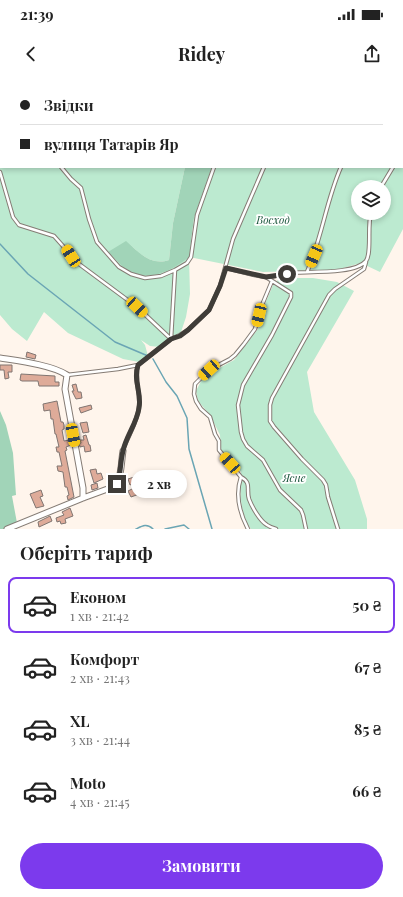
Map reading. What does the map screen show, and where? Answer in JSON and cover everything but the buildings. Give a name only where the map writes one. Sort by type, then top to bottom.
[{"type":"street","points":[[0,358],[62,371],[67,375],[65,389],[83,488],[83,498]]},
{"type":"street","points":[[7,529],[113,487],[119,480],[123,451]]},
{"type":"lane","points":[[62,168],[81,188],[97,242],[119,267],[131,274],[145,278],[161,276],[175,270],[187,263],[191,257],[197,215],[202,196],[214,168]]},
{"type":"lane","points":[[67,375],[138,365],[171,339],[180,336],[188,330],[209,310],[220,286],[233,239],[264,168]]},
{"type":"lane","points":[[307,272],[318,244],[332,192],[341,168]]},
{"type":"lane","points":[[385,180],[392,168]]},
{"type":"lane","points":[[0,172],[13,217],[19,225],[54,236],[79,264],[137,307],[171,339]]},
{"type":"lane","points":[[338,529],[328,497],[326,485],[270,422],[270,405],[283,377],[329,295],[334,289],[364,269],[368,255],[369,220]]},
{"type":"lane","points":[[226,268],[266,277],[307,272],[330,272],[345,270],[358,267],[366,262]]},
{"type":"lane","points":[[171,339],[175,270]]},
{"type":"lane","points":[[266,277],[272,282],[286,289],[291,293],[291,297],[272,335],[243,385],[238,405],[241,432],[247,446],[263,460],[280,490],[301,510],[306,529]]},
{"type":"lane","points":[[272,282],[262,305],[255,329],[235,355],[209,370],[195,384],[194,394],[196,401],[210,416],[215,434],[219,441],[220,450],[241,477],[248,483],[249,498],[259,516],[266,525],[276,529]]},
{"type":"lane","points":[[123,451],[139,407],[140,399],[135,379],[138,365]]},
{"type":"lane","points":[[241,477],[238,485],[239,507],[248,529]]},
{"type":"green space","name":"Восход","points":[[0,168],[185,168],[173,223],[169,260],[151,260],[139,253],[162,273],[192,239],[194,218],[212,168],[403,168],[403,229],[380,272],[361,263],[336,270],[263,272],[189,257],[190,294],[186,317],[181,332],[160,347],[150,346],[141,340],[145,345],[148,356],[139,362],[123,359],[68,333],[44,312],[27,341],[12,329],[0,315]]},
{"type":"green space","points":[[185,168],[212,168],[194,218],[189,257],[165,272],[147,275],[130,271],[121,265],[108,252],[126,241],[141,254],[151,260],[169,260],[173,223]]},
{"type":"green space","name":"Ясне","points":[[280,278],[313,278],[337,282],[354,291],[307,372],[314,412],[355,480],[367,519],[367,529],[251,529],[242,509],[241,472],[221,452],[220,435],[210,415],[198,401],[196,391],[203,377],[234,360],[258,329],[262,311],[273,285]]},
{"type":"green space","points":[[0,411],[6,425],[13,453],[16,495],[12,496],[17,523],[14,526],[5,529],[0,529]]},
{"type":"waterway","points":[[0,244],[28,274],[115,342],[148,356]]},
{"type":"waterway","points":[[153,359],[166,382],[177,396],[187,418],[189,449],[212,529]]},
{"type":"waterway","points":[[165,529],[184,525],[189,529]]},
{"type":"waterway","points":[[136,529],[142,526],[151,527],[153,529]]},
{"type":"route","points":[[117,484],[119,480],[123,451],[139,407],[140,399],[135,379],[138,365],[171,339],[180,336],[202,318],[214,302],[226,268],[266,277],[287,274]]}]
